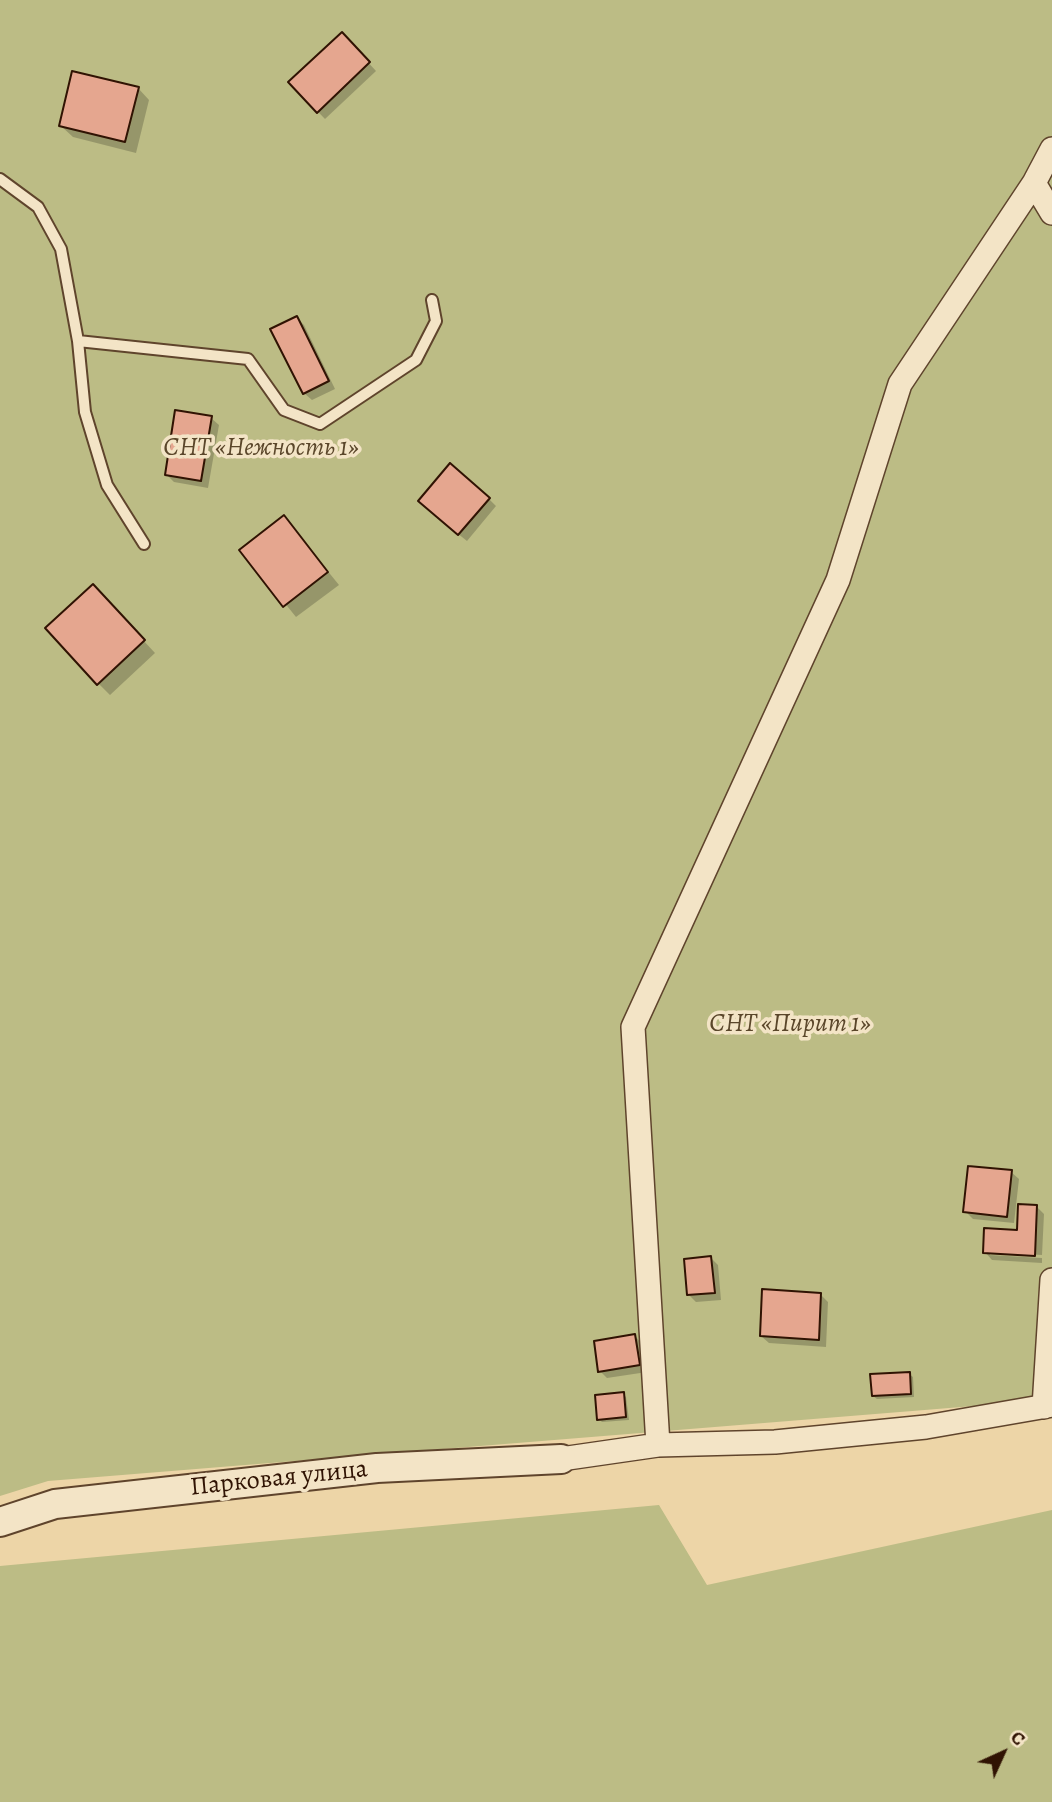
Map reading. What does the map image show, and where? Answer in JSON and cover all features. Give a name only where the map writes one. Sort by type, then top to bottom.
[{"type":"street","points":[[658,1445],[633,1027],[838,580],[900,384],[1034,183],[1052,149]]},
{"type":"street","points":[[1034,183],[1052,213]]},
{"type":"street","points":[[561,1460],[658,1445],[775,1442],[926,1427],[1048,1406],[1052,1280]]},
{"type":"street","name":"Парковая улица","points":[[0,1522],[55,1504],[350,1471],[561,1460]]},
{"type":"lane","points":[[0,179],[37,207],[61,249],[78,341],[85,412],[107,485],[144,544]]},
{"type":"lane","points":[[78,341],[248,359],[284,410],[320,424],[416,360],[436,321],[432,300]]},
{"type":"green space","points":[[0,0],[1052,0],[1052,1396],[1011,1403],[48,1481],[0,1496]]},
{"type":"green space","points":[[659,1505],[707,1585],[1052,1510],[1052,1802],[0,1802],[0,1566]]},
{"type":"building","points":[[342,32],[370,62],[317,113],[288,82]]},
{"type":"building","points":[[72,71],[139,87],[125,142],[59,126]]},
{"type":"building","points":[[297,316],[329,381],[303,394],[270,329]]},
{"type":"building","points":[[175,410],[212,416],[201,481],[165,475]]},
{"type":"building","points":[[450,463],[490,498],[458,535],[418,501]]},
{"type":"building","points":[[284,515],[328,572],[283,607],[239,550]]},
{"type":"building","points":[[93,584],[145,640],[97,685],[45,628]]},
{"type":"building","points":[[968,1166],[1012,1170],[1007,1217],[963,1212]]},
{"type":"building","points":[[1018,1204],[1037,1205],[1035,1256],[983,1253],[984,1228],[1017,1230]]},
{"type":"building","points":[[711,1256],[715,1293],[687,1295],[684,1259]]},
{"type":"building","points":[[762,1289],[821,1293],[819,1340],[760,1336]]},
{"type":"building","points":[[635,1334],[640,1365],[598,1372],[594,1341]]},
{"type":"building","points":[[910,1372],[911,1394],[872,1396],[870,1374]]},
{"type":"building","points":[[624,1392],[626,1417],[597,1420],[595,1395]]},
{"type":"park label","name":"СНТ «Нежность 1»","points":[[261,449]]},
{"type":"park label","name":"СНТ «Пирит 1»","points":[[790,1025]]}]
